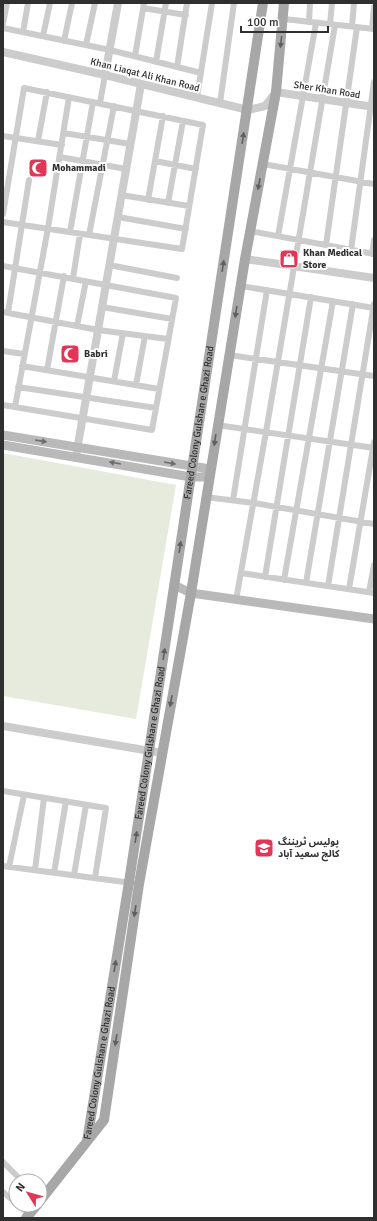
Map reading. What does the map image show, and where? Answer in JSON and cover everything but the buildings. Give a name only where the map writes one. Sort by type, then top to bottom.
[{"type":"main road","name":"Fareed Colony Gulshan e Ghazi Road","points":[[87,1143],[129,882],[248,110],[263,3]]},
{"type":"main road","name":"Fareed Colony Gulshan e Ghazi Road","points":[[87,1143],[104,1120],[139,884],[191,593],[209,473],[245,259],[276,92],[284,19],[284,3]]},
{"type":"main road","points":[[3,435],[76,452],[191,472],[209,473]]},
{"type":"main road","points":[[3,445],[76,452]]},
{"type":"main road","points":[[174,586],[191,593],[374,619]]},
{"type":"main road","points":[[48,1191],[87,1143]]},
{"type":"street","points":[[3,24],[7,3]]},
{"type":"street","points":[[23,32],[28,3]]},
{"type":"street","points":[[43,36],[50,3]]},
{"type":"street","points":[[64,41],[72,3]]},
{"type":"street","points":[[86,45],[95,3]]},
{"type":"street","points":[[70,232],[87,137],[105,75],[118,3]]},
{"type":"street","points":[[156,62],[166,3]]},
{"type":"street","points":[[177,67],[188,3]]},
{"type":"street","points":[[197,97],[212,3]]},
{"type":"street","points":[[220,103],[234,3]]},
{"type":"street","points":[[278,236],[303,96],[312,22],[310,3]]},
{"type":"street","points":[[236,600],[254,503],[322,99],[333,24],[332,3]]},
{"type":"street","points":[[326,245],[346,103],[354,27],[354,3]]},
{"type":"street","points":[[135,56],[144,5],[186,15]]},
{"type":"street","points":[[284,19],[373,29],[374,7]]},
{"type":"street","points":[[3,28],[110,50],[201,73]]},
{"type":"street","name":"Khan Liaqat Ali Khan Road","points":[[3,52],[248,110]]},
{"type":"street","points":[[351,250],[372,107],[374,82]]},
{"type":"street","points":[[76,452],[141,84]]},
{"type":"street","points":[[3,214],[24,88],[203,125],[182,249],[3,222]]},
{"type":"street","points":[[38,141],[47,92]]},
{"type":"street","points":[[248,110],[265,106],[276,92]]},
{"type":"street","name":"Sher Khan Road","points":[[276,92],[372,107]]},
{"type":"street","points":[[15,406],[48,228],[69,97]]},
{"type":"street","points":[[89,235],[114,106]]},
{"type":"street","points":[[148,200],[163,116]]},
{"type":"street","points":[[168,203],[183,121]]},
{"type":"street","points":[[64,133],[130,144]]},
{"type":"street","points":[[3,136],[62,145]]},
{"type":"street","points":[[60,157],[126,169]]},
{"type":"street","points":[[155,162],[196,169]]},
{"type":"street","points":[[263,164],[374,184]]},
{"type":"street","points":[[29,180],[15,268],[5,312],[98,330],[168,339]]},
{"type":"street","points":[[121,195],[189,206]]},
{"type":"street","points":[[118,217],[186,229]]},
{"type":"street","points":[[250,231],[373,254],[374,240]]},
{"type":"street","points":[[73,278],[80,234]]},
{"type":"street","points":[[245,259],[374,278]]},
{"type":"street","points":[[109,265],[177,278]]},
{"type":"street","points":[[3,266],[64,276],[176,298],[152,430],[3,405]]},
{"type":"street","points":[[46,370],[64,276]]},
{"type":"street","points":[[77,326],[86,281]]},
{"type":"street","points":[[241,286],[374,306],[328,586]]},
{"type":"street","points":[[233,500],[267,290]]},
{"type":"street","points":[[265,577],[310,297]]},
{"type":"street","points":[[284,580],[333,301]]},
{"type":"street","points":[[306,583],[353,304]]},
{"type":"street","points":[[102,307],[172,319]]},
{"type":"street","points":[[114,381],[123,333]]},
{"type":"street","points":[[136,385],[145,336]]},
{"type":"street","points":[[3,351],[24,354]]},
{"type":"street","points":[[229,355],[374,376]]},
{"type":"street","points":[[22,366],[159,389]]},
{"type":"street","points":[[18,387],[156,408]]},
{"type":"street","points":[[217,425],[374,446],[349,589]]},
{"type":"street","points":[[206,497],[254,503],[374,524]]},
{"type":"street","points":[[241,573],[372,593],[374,565]]},
{"type":"street","points":[[3,726],[162,753]]},
{"type":"street","points":[[3,791],[106,808],[95,878]]},
{"type":"street","points":[[24,795],[6,866],[139,884]]},
{"type":"street","points":[[35,870],[44,798]]},
{"type":"street","points":[[54,873],[66,801]]},
{"type":"street","points":[[74,875],[86,805]]},
{"type":"street","points":[[4,1164],[14,1173]]},
{"type":"shaded area","points":[[3,453],[176,485],[136,719],[3,696]]},
{"type":"place","name":"Mohammadi","points":[[38,168]]},
{"type":"place","name":"Khan Medical Store","points":[[289,259]]},
{"type":"place","name":"Babri","points":[[70,354]]},
{"type":"place","name":"پولیس ٹریننگ کالج سعید آباد","points":[[264,848]]}]
